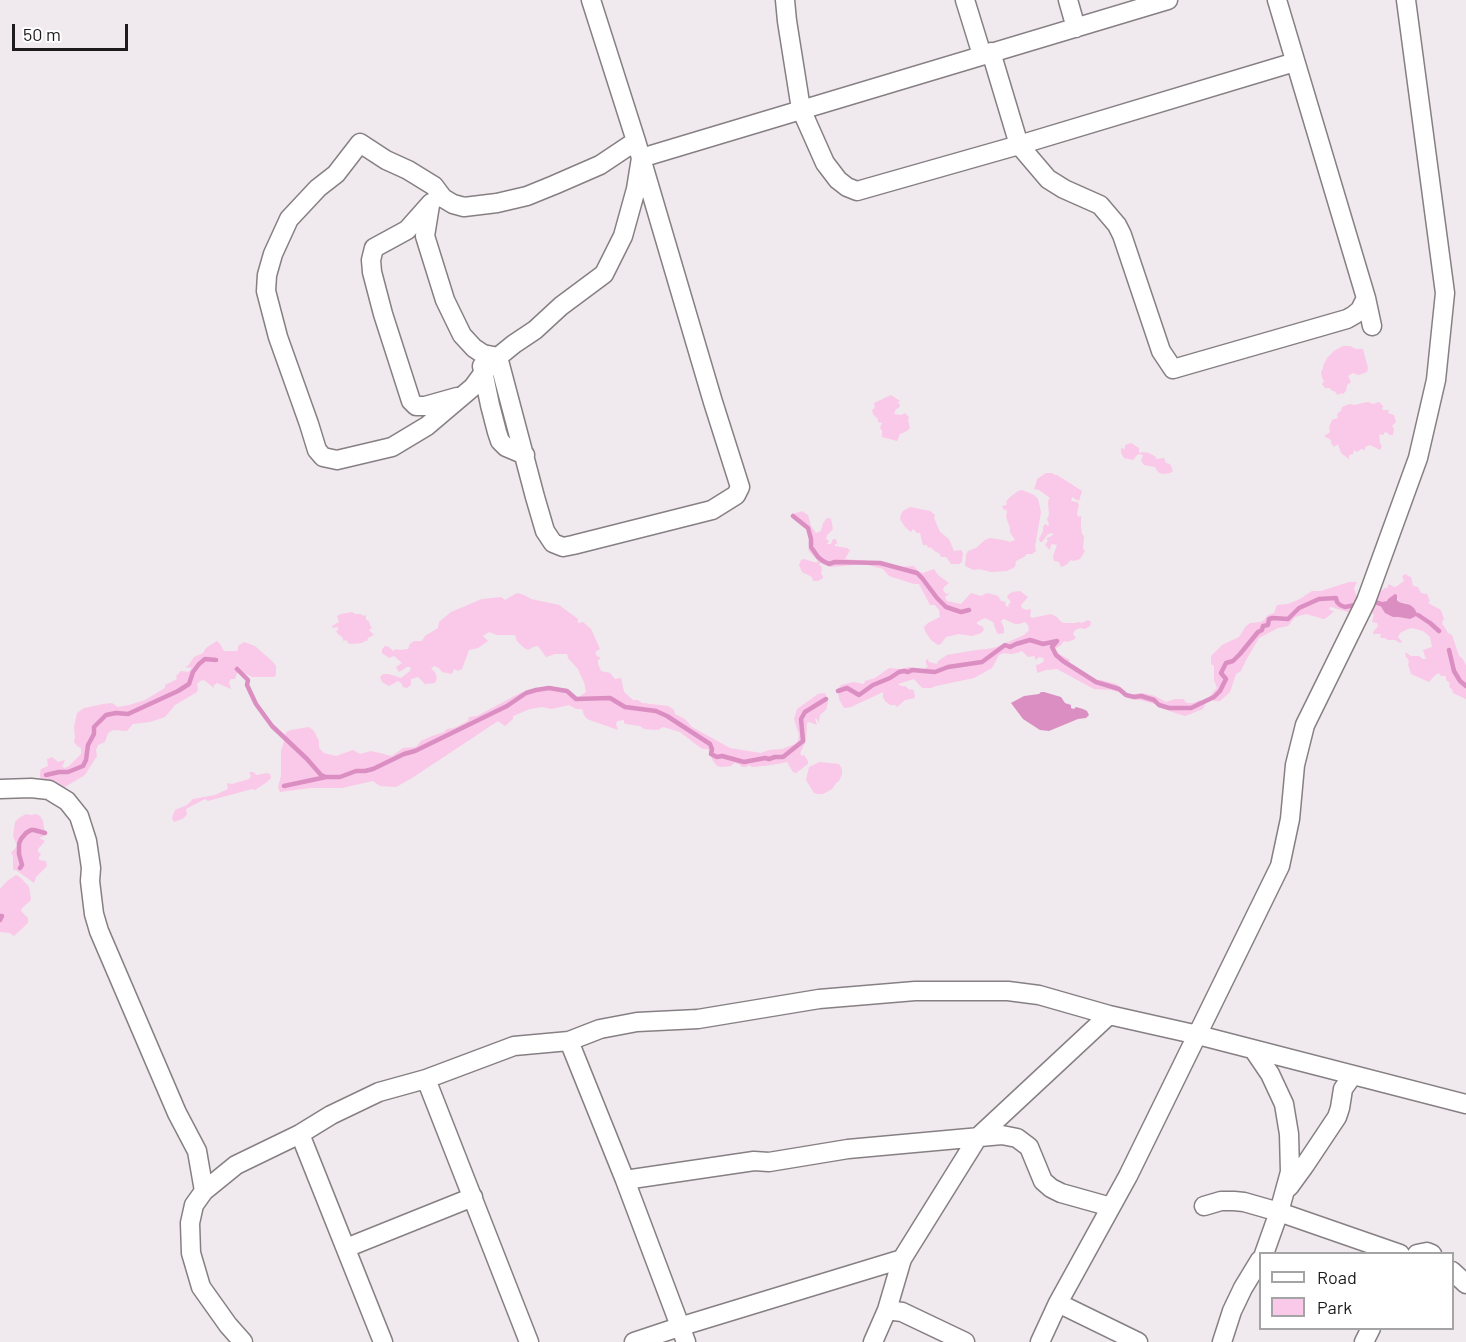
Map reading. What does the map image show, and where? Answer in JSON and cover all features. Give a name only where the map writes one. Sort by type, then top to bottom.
[{"type":"street","points":[[498,357],[546,531],[553,543],[563,547],[712,510],[736,495],[740,487],[712,402],[638,149],[591,0]]},
{"type":"street","points":[[785,0],[801,109],[825,163],[838,180],[857,191],[1295,62]]},
{"type":"street","points":[[965,0],[987,53],[1019,145],[1048,179],[1100,205],[1116,225],[1122,235],[1161,351],[1173,369],[1347,319],[1360,310],[1366,298]]},
{"type":"street","points":[[1068,0],[1076,28]]},
{"type":"street","points":[[638,149],[636,189],[623,236],[604,274],[561,306],[536,330],[498,357],[473,387],[428,426],[392,447],[337,460],[323,457],[317,450],[278,336],[266,291],[267,275],[273,254],[289,219],[318,188],[336,174],[360,142],[386,160],[408,170],[433,195],[453,204],[464,207],[497,203],[527,195],[638,149],[801,109],[1168,0]]},
{"type":"street","points":[[1277,0],[1366,298],[1372,326]]},
{"type":"street","points":[[1040,1342],[1058,1303],[1128,1176],[1280,866],[1290,819],[1296,765],[1305,725],[1366,600],[1418,458],[1436,380],[1445,293],[1406,0]]},
{"type":"street","points":[[433,195],[425,236],[446,300],[462,336],[483,354],[498,357]]},
{"type":"street","points":[[433,195],[407,230],[374,248],[371,260],[372,272],[411,401],[416,406],[425,406],[462,395]]},
{"type":"street","points":[[474,348],[484,372],[496,432],[500,441],[506,447],[525,455]]},
{"type":"street","points":[[0,789],[49,790],[68,801],[79,816],[87,841],[94,914],[99,931],[177,1113],[197,1151],[204,1191]]},
{"type":"street","points":[[243,1342],[201,1287],[191,1253],[190,1223],[194,1204],[204,1191],[236,1165],[379,1092],[426,1079],[514,1046],[569,1041],[600,1029],[637,1022],[698,1019],[819,999],[915,991],[1008,992],[1039,995],[1109,1015],[1198,1035],[1466,1104]]},
{"type":"street","points":[[873,1342],[887,1310],[902,1259],[978,1137],[1109,1015]]},
{"type":"street","points":[[569,1041],[625,1180],[682,1334]]},
{"type":"street","points":[[1253,1049],[1270,1074],[1284,1104],[1289,1134],[1290,1172],[1265,1252]]},
{"type":"street","points":[[1284,1193],[1337,1117],[1343,1089],[1353,1075]]},
{"type":"street","points":[[426,1079],[529,1342]]},
{"type":"street","points":[[300,1134],[383,1342]]},
{"type":"street","points":[[625,1180],[754,1161],[779,1161],[848,1149],[1002,1135],[1017,1138],[1029,1147],[1043,1181],[1051,1188],[1060,1193],[1111,1207]]},
{"type":"street","points":[[346,1248],[473,1197]]},
{"type":"street","points":[[1204,1206],[1221,1201],[1244,1202],[1394,1252]]},
{"type":"street","points":[[634,1342],[682,1334],[902,1259]]},
{"type":"street","points":[[1222,1342],[1232,1311],[1259,1262]]},
{"type":"street","points":[[1454,1273],[1466,1284]]},
{"type":"street","points":[[1058,1303],[1138,1342]]},
{"type":"street","points":[[887,1310],[902,1312],[965,1342]]},
{"type":"green space","points":[[1343,346],[1363,349],[1368,368],[1367,372],[1362,374],[1353,373],[1348,376],[1351,382],[1343,394],[1338,395],[1322,384],[1324,381],[1321,372],[1327,358]]},
{"type":"green space","points":[[891,395],[900,401],[897,403],[900,404],[899,408],[894,414],[905,413],[909,417],[910,428],[900,434],[897,441],[882,437],[880,428],[882,423],[878,422],[872,410],[875,408],[874,403]]},
{"type":"green space","points":[[1368,402],[1373,404],[1379,402],[1383,406],[1382,410],[1389,410],[1388,413],[1394,415],[1396,422],[1392,426],[1393,435],[1385,432],[1383,435],[1379,434],[1382,446],[1380,450],[1370,445],[1365,447],[1365,450],[1361,449],[1357,452],[1354,450],[1353,454],[1349,455],[1349,459],[1341,453],[1338,444],[1334,447],[1331,440],[1324,436],[1330,432],[1329,427],[1332,420],[1338,418],[1337,414],[1342,407]]},
{"type":"green space","points":[[1131,443],[1139,448],[1139,453],[1149,453],[1156,459],[1164,458],[1173,471],[1162,474],[1155,467],[1144,465],[1141,461],[1143,455],[1138,454],[1133,460],[1124,458],[1121,448],[1125,449],[1125,445]]},
{"type":"green space","points":[[1046,473],[1057,475],[1082,491],[1079,501],[1072,497],[1071,501],[1079,505],[1077,513],[1078,517],[1081,516],[1085,551],[1080,559],[1071,560],[1061,567],[1059,562],[1054,561],[1053,556],[1057,545],[1051,544],[1050,550],[1045,545],[1047,538],[1053,533],[1048,534],[1042,542],[1039,539],[1045,524],[1048,526],[1049,524],[1047,519],[1050,498],[1034,489],[1037,479]]},
{"type":"green space","points":[[1022,490],[1038,499],[1041,512],[1036,551],[1016,561],[1015,567],[1007,571],[974,570],[965,566],[968,551],[976,548],[985,540],[990,538],[1010,542],[1015,540],[1010,532],[1006,509],[1004,510],[1002,506],[1006,505],[1009,498]]},
{"type":"green space","points":[[910,507],[930,511],[935,515],[934,518],[940,532],[949,539],[954,551],[961,550],[963,553],[962,562],[951,564],[946,557],[941,557],[927,545],[923,545],[920,533],[913,529],[911,532],[905,527],[900,519],[901,514]]},
{"type":"green space","points":[[802,511],[808,515],[816,533],[821,531],[827,518],[831,519],[833,529],[827,535],[826,539],[829,541],[827,544],[831,544],[833,539],[836,539],[835,546],[850,550],[845,559],[880,562],[897,567],[914,566],[923,573],[934,569],[949,583],[943,590],[946,594],[950,593],[945,597],[947,601],[961,604],[971,593],[981,596],[987,593],[998,596],[1001,601],[1006,602],[1005,605],[1009,608],[1008,605],[1011,602],[1008,595],[1020,591],[1028,597],[1021,605],[1022,608],[1030,609],[1032,618],[1051,614],[1064,623],[1082,623],[1088,620],[1091,622],[1090,626],[1075,630],[1073,634],[1076,638],[1064,641],[1055,649],[1070,660],[1069,665],[1096,682],[1101,680],[1116,684],[1122,691],[1094,689],[1057,669],[1037,673],[1036,665],[1044,661],[1043,658],[1039,657],[1036,660],[1034,656],[1028,657],[1022,651],[999,655],[992,668],[974,678],[931,688],[922,688],[914,679],[898,684],[912,689],[915,698],[905,700],[897,707],[885,701],[883,692],[844,708],[839,699],[838,689],[841,685],[853,682],[864,684],[865,681],[875,678],[889,668],[924,669],[928,666],[926,660],[928,659],[929,662],[937,664],[947,655],[997,647],[1024,635],[1029,630],[1028,625],[1025,622],[1015,624],[1004,619],[1001,621],[1004,633],[999,634],[993,622],[985,618],[977,622],[983,627],[984,630],[981,633],[972,636],[959,634],[946,637],[938,645],[931,640],[924,627],[940,617],[939,610],[935,605],[930,605],[919,584],[889,576],[883,569],[865,564],[831,567],[820,563],[823,578],[818,581],[813,581],[812,577],[802,572],[799,565],[801,560],[817,563],[817,560],[808,549],[811,546],[811,540],[808,528],[793,516]]},
{"type":"green space","points":[[1406,574],[1411,577],[1413,586],[1418,587],[1421,593],[1427,594],[1430,601],[1428,603],[1441,610],[1443,625],[1452,635],[1459,656],[1466,665],[1466,699],[1453,693],[1446,676],[1441,676],[1439,673],[1429,682],[1411,674],[1405,652],[1411,656],[1426,659],[1423,650],[1432,647],[1430,637],[1423,631],[1412,628],[1400,633],[1398,637],[1402,642],[1400,643],[1381,638],[1382,634],[1373,634],[1378,626],[1377,623],[1372,622],[1374,615],[1371,611],[1375,602],[1381,591],[1389,584],[1394,587],[1404,581],[1402,576]],"holes":[[[1397,597],[1399,602],[1406,603],[1410,619],[1393,617],[1380,605]]]},
{"type":"green space","points":[[1349,582],[1357,582],[1354,588],[1356,595],[1360,596],[1351,613],[1331,607],[1330,610],[1334,611],[1324,619],[1306,614],[1295,617],[1288,626],[1278,628],[1259,638],[1241,671],[1236,674],[1230,692],[1220,701],[1210,698],[1217,688],[1211,656],[1222,645],[1239,637],[1250,623],[1260,622],[1274,613],[1277,605],[1288,604],[1312,591],[1321,591]]},
{"type":"green space","points":[[517,593],[531,599],[559,605],[578,619],[578,623],[583,622],[591,629],[600,649],[595,652],[601,658],[598,664],[601,671],[610,673],[615,679],[621,678],[624,692],[633,700],[668,706],[692,727],[730,748],[761,753],[795,744],[799,735],[794,719],[797,709],[818,694],[825,693],[828,703],[826,710],[820,715],[819,723],[816,718],[817,725],[807,723],[806,741],[800,753],[804,755],[808,764],[796,773],[787,762],[752,767],[749,765],[742,767],[734,763],[731,766],[721,767],[713,761],[708,749],[698,746],[680,732],[663,727],[658,730],[644,729],[640,726],[626,724],[624,720],[617,721],[618,730],[587,719],[582,709],[569,705],[552,709],[542,707],[530,709],[513,716],[513,719],[505,726],[498,721],[396,787],[380,786],[373,781],[342,788],[310,788],[280,792],[278,787],[281,776],[281,751],[286,732],[291,730],[309,727],[314,731],[319,741],[319,748],[324,753],[336,756],[353,750],[360,754],[371,751],[392,756],[403,748],[416,747],[421,741],[454,728],[468,721],[469,717],[477,716],[522,692],[549,688],[567,691],[576,699],[586,692],[578,669],[567,654],[546,657],[538,646],[528,650],[523,647],[515,635],[497,635],[489,632],[483,636],[488,641],[478,648],[469,650],[462,669],[458,671],[454,669],[452,674],[442,672],[434,666],[431,669],[437,678],[435,683],[425,684],[418,677],[411,679],[411,685],[407,688],[398,681],[389,686],[382,682],[380,677],[383,674],[401,678],[410,671],[411,667],[399,672],[396,667],[402,663],[394,656],[389,658],[382,653],[385,646],[393,651],[408,649],[414,641],[422,641],[425,636],[438,628],[439,622],[451,612],[482,599],[501,597],[505,600]]},
{"type":"green space","points":[[352,612],[365,615],[366,620],[369,621],[372,628],[369,630],[374,635],[367,641],[349,644],[346,640],[343,641],[336,631],[338,627],[333,628],[332,626],[339,622],[337,616]]},
{"type":"green space","points":[[217,641],[224,651],[237,651],[238,646],[244,642],[255,646],[276,666],[276,675],[274,677],[252,677],[246,674],[244,675],[246,677],[237,673],[235,679],[229,682],[231,689],[217,683],[214,688],[204,680],[200,681],[197,684],[197,692],[175,705],[165,717],[133,724],[127,731],[113,730],[108,733],[105,742],[98,745],[97,756],[85,775],[70,784],[61,789],[55,781],[47,782],[40,777],[41,769],[48,766],[47,759],[52,757],[58,762],[65,760],[62,767],[65,768],[81,754],[81,748],[74,742],[77,713],[84,708],[103,704],[112,703],[118,707],[145,700],[177,679],[176,676],[181,671],[188,672],[191,667],[185,667],[194,657],[203,653],[206,648]]},
{"type":"green space","points":[[1143,693],[1166,702],[1183,699],[1187,703],[1193,703],[1200,700],[1204,701],[1205,705],[1203,709],[1185,716],[1126,695]]},
{"type":"green space","points":[[819,762],[839,764],[842,769],[839,781],[823,794],[814,793],[806,780],[809,767]]},
{"type":"green space","points":[[249,772],[257,775],[267,773],[271,778],[255,790],[208,801],[205,799],[186,809],[187,814],[184,818],[174,822],[172,818],[175,810],[187,805],[193,799],[215,795],[228,789],[227,783],[232,784],[249,779],[251,776]]},
{"type":"green space","points":[[26,814],[40,816],[45,833],[39,838],[45,841],[38,852],[41,854],[39,860],[46,861],[47,866],[36,877],[34,883],[13,870],[11,853],[19,844],[13,836],[15,822]]},
{"type":"green space","points":[[16,875],[29,887],[31,900],[21,911],[28,918],[28,923],[14,936],[0,932],[0,889]]},
{"type":"shaded area","points":[[1395,594],[1399,602],[1410,605],[1418,615],[1410,619],[1393,617],[1385,613],[1380,605]]},
{"type":"shaded area","points":[[1041,692],[1061,697],[1065,703],[1071,705],[1071,708],[1083,709],[1089,715],[1049,731],[1040,730],[1023,719],[1011,703],[1024,696]]},
{"type":"waterway","points":[[793,516],[808,528],[811,547],[823,561],[829,564],[835,562],[880,563],[917,573],[946,607],[961,612],[969,610]]},
{"type":"waterway","points":[[838,691],[847,688],[859,695],[899,672],[912,670],[935,672],[948,667],[982,662],[1005,645],[1010,647],[1030,640],[1043,644],[1057,641],[1052,647],[1056,655],[1096,682],[1119,689],[1126,695],[1154,700],[1159,705],[1169,708],[1191,708],[1214,697],[1220,691],[1226,679],[1221,673],[1226,663],[1233,661],[1240,654],[1263,626],[1268,625],[1269,619],[1288,619],[1299,608],[1319,599],[1336,598],[1337,602],[1345,607],[1355,605]]},
{"type":"waterway","points":[[1375,602],[1381,604]]},
{"type":"waterway","points":[[1418,615],[1439,631]]},
{"type":"waterway","points":[[1449,650],[1454,671],[1466,686]]},
{"type":"waterway","points":[[46,775],[68,772],[83,766],[88,745],[94,734],[94,727],[106,715],[128,714],[178,691],[189,684],[193,672],[205,659],[216,660]]},
{"type":"waterway","points":[[237,669],[248,680],[247,685],[256,704],[272,726],[321,775],[326,777]]},
{"type":"waterway","points":[[284,786],[373,769],[415,751],[507,706],[526,693],[536,690],[549,688],[567,691],[576,699],[610,698],[625,707],[656,711],[710,744],[711,754],[744,762],[783,757],[803,741],[801,719],[805,712],[826,699]]},
{"type":"waterway","points":[[20,868],[22,865],[19,854],[21,839],[31,830],[45,833]]},
{"type":"waterway","points":[[0,916],[2,916],[0,920]]}]
